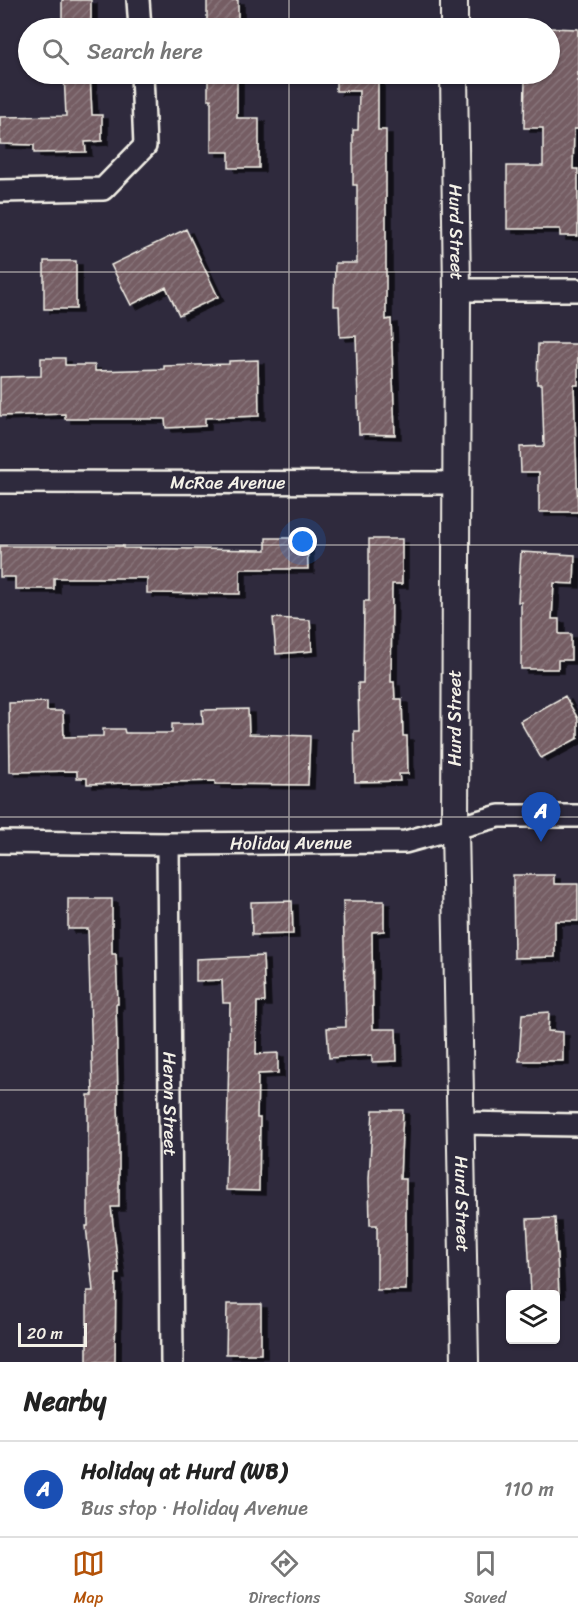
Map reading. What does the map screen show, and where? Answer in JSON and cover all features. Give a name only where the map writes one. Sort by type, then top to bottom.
[{"type":"street","points":[[138,0],[139,18]]},
{"type":"street","points":[[454,0],[454,18]]},
{"type":"street","points":[[0,191],[103,189],[145,146],[142,84]]},
{"type":"street","name":"Hurd Street","points":[[454,84],[457,290],[454,828],[462,1123],[465,1362]]},
{"type":"street","points":[[457,290],[578,290]]},
{"type":"street","name":"McRae Avenue","points":[[0,482],[455,483]]},
{"type":"street","name":"Holiday Avenue","points":[[0,842],[168,844],[405,842],[499,816],[578,816]]},
{"type":"street","name":"Heron Street","points":[[168,844],[172,1362]]},
{"type":"street","points":[[462,1123],[578,1125]]},
{"type":"building","points":[[62,0],[91,0],[91,18],[62,18]]},
{"type":"building","points":[[207,0],[238,0],[238,18],[207,18]]},
{"type":"building","points":[[560,28],[578,29],[578,129],[574,129],[573,169],[578,169],[578,236],[560,236],[560,229],[507,229],[507,166],[543,166],[543,128],[524,128],[525,84],[560,84]]},
{"type":"building","points":[[64,84],[90,84],[92,115],[102,115],[102,141],[85,142],[86,152],[34,153],[34,145],[0,144],[0,117],[66,116]]},
{"type":"building","points":[[208,84],[237,84],[237,118],[259,118],[259,168],[229,168],[229,152],[211,152],[211,99],[208,99]]},
{"type":"building","points":[[336,84],[378,84],[378,130],[386,130],[386,320],[391,319],[395,435],[359,434],[356,336],[340,337],[339,306],[334,306],[335,263],[357,263],[357,185],[353,185],[353,130],[358,130],[359,91],[336,91]]},
{"type":"building","points":[[186,229],[218,297],[179,315],[166,287],[131,305],[111,265]]},
{"type":"building","points":[[44,261],[76,261],[76,309],[44,309]]},
{"type":"building","points":[[538,344],[578,344],[578,385],[574,385],[578,512],[539,512],[539,472],[521,472],[520,447],[544,446],[542,384],[537,384]]},
{"type":"building","points":[[41,358],[65,358],[65,365],[95,365],[95,371],[164,369],[164,366],[229,364],[229,361],[258,360],[259,416],[205,418],[205,426],[166,428],[165,419],[65,419],[65,414],[0,416],[0,377],[41,376]]},
{"type":"building","points":[[266,538],[307,538],[308,569],[240,569],[240,594],[147,593],[147,578],[54,578],[54,589],[15,589],[15,577],[0,577],[0,546],[123,546],[123,548],[266,550]]},
{"type":"building","points":[[369,539],[402,539],[402,584],[392,584],[391,682],[394,682],[395,699],[402,699],[403,736],[407,736],[408,774],[399,774],[400,781],[355,782],[354,731],[359,731],[358,683],[363,683],[364,601],[369,601]]},
{"type":"building","points":[[521,552],[575,555],[574,584],[554,583],[552,619],[559,619],[559,634],[571,634],[571,660],[558,660],[558,669],[521,669],[521,602],[518,602]]},
{"type":"building","points":[[273,618],[310,620],[312,651],[276,654]]},
{"type":"building","points":[[565,696],[578,719],[578,738],[541,758],[520,721]]},
{"type":"building","points":[[47,702],[47,711],[63,711],[64,737],[103,736],[103,729],[124,729],[125,733],[172,733],[172,724],[203,724],[202,710],[248,709],[249,734],[310,736],[308,785],[215,784],[215,781],[87,784],[87,778],[77,778],[77,771],[10,772],[9,703]]},
{"type":"building","points":[[513,875],[554,875],[554,884],[578,884],[578,921],[555,921],[555,957],[514,958]]},
{"type":"building","points":[[68,899],[112,899],[112,954],[116,954],[118,1004],[116,1004],[119,1148],[119,1207],[111,1207],[119,1274],[116,1274],[115,1362],[87,1362],[87,1291],[93,1291],[86,1226],[88,1226],[88,1095],[93,1095],[88,929],[68,929]]},
{"type":"building","points":[[292,901],[293,934],[252,935],[251,902]]},
{"type":"building","points":[[343,901],[384,901],[384,931],[372,932],[373,1029],[396,1029],[397,1061],[372,1062],[372,1055],[329,1058],[327,1028],[346,1027]]},
{"type":"building","points":[[263,956],[265,1002],[257,1002],[256,1054],[278,1053],[278,1073],[258,1074],[259,1191],[226,1190],[230,1003],[223,1003],[222,980],[196,981],[196,959]]},
{"type":"building","points":[[549,1012],[548,1031],[563,1032],[563,1061],[519,1061],[522,1014]]},
{"type":"building","points":[[373,1110],[403,1110],[400,1179],[406,1179],[406,1290],[377,1290],[377,1225],[370,1225],[369,1179]]},
{"type":"building","points":[[555,1218],[559,1290],[531,1290],[527,1219]]},
{"type":"building","points":[[227,1304],[261,1304],[261,1354],[226,1354]]},
{"type":"place","name":"Holiday at Hurd (WB)","points":[[541,842]]}]
